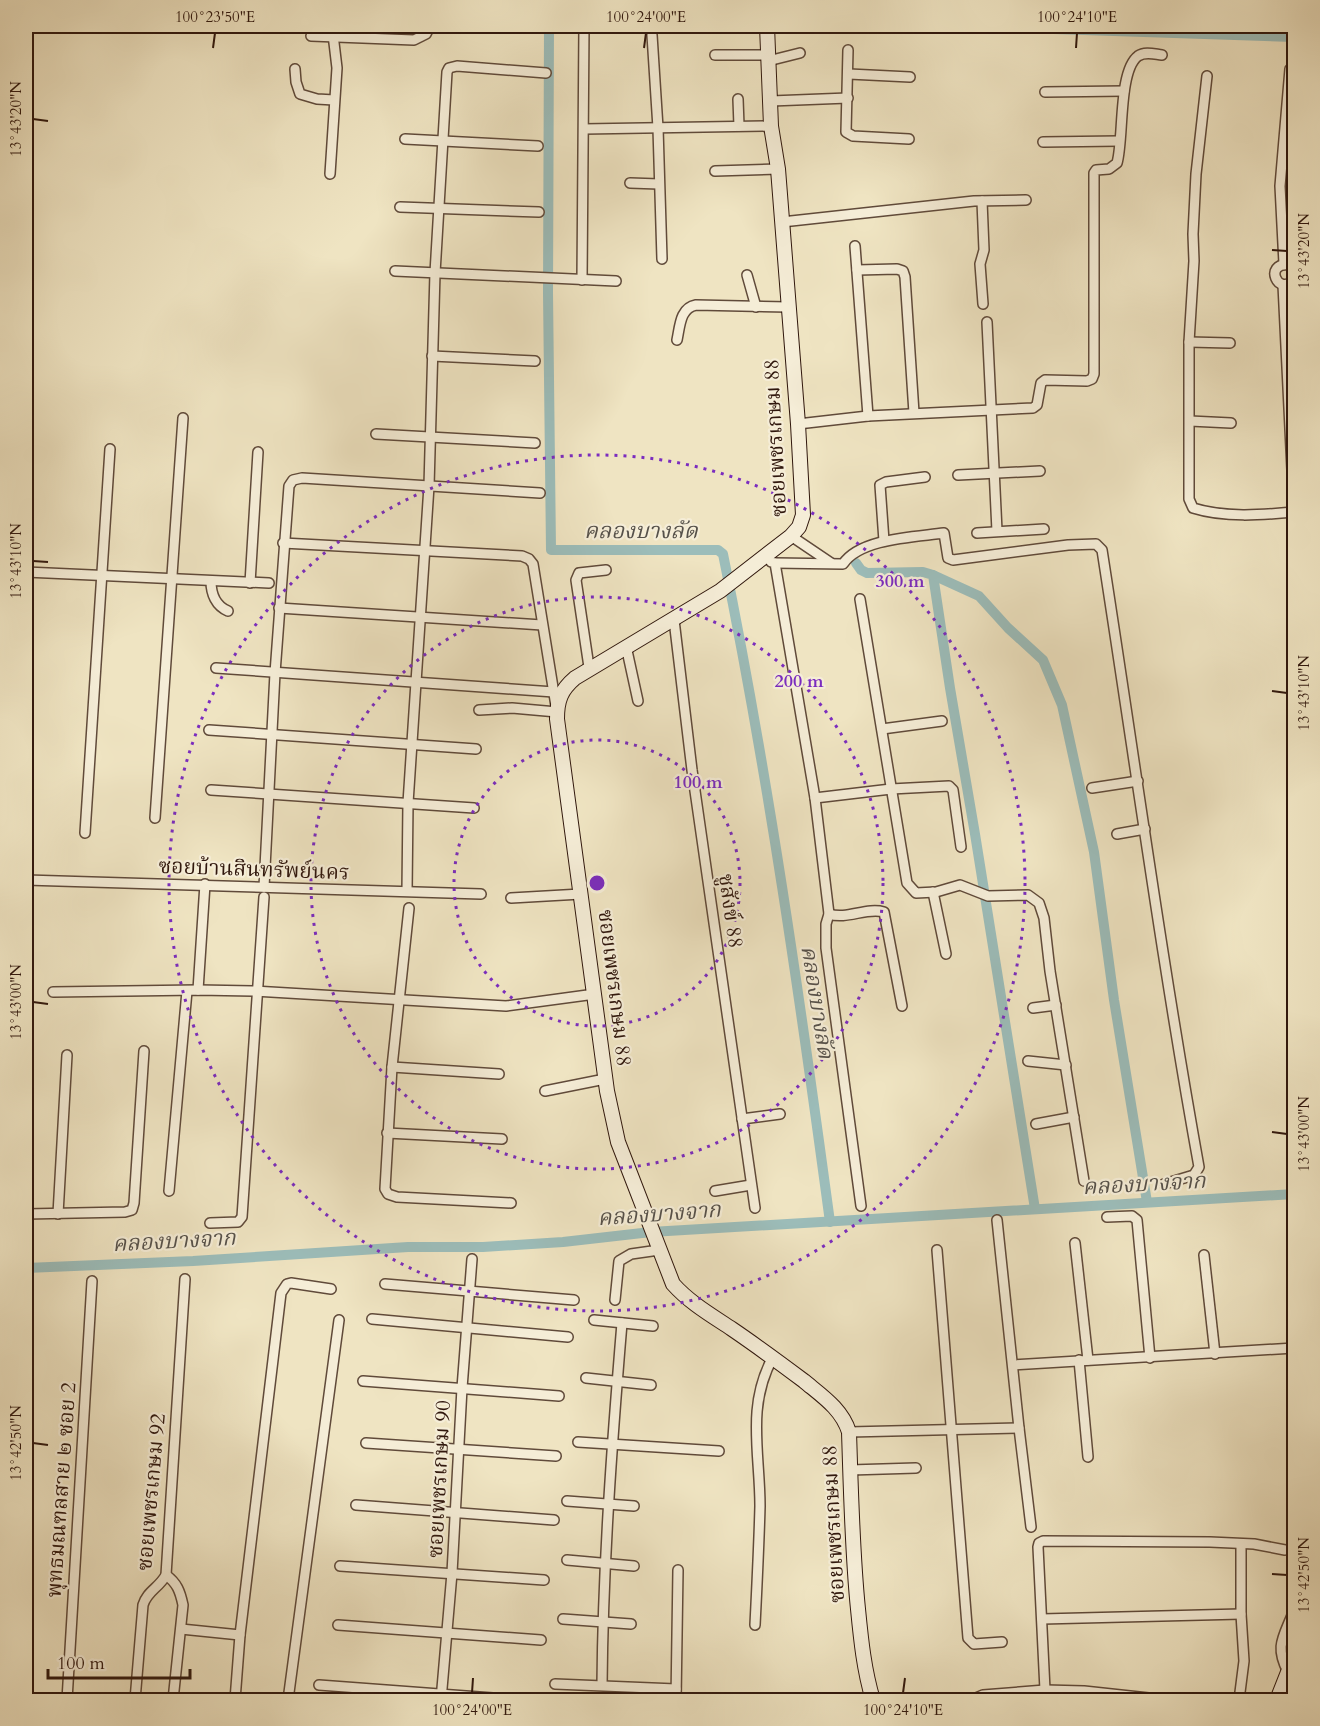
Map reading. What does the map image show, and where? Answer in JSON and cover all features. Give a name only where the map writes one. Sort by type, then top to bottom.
[{"type":"street","points":[[330,174],[337,68],[332,26]]},
{"type":"street","points":[[311,36],[414,40],[426,34],[430,26]]},
{"type":"street","points":[[582,280],[584,26]]},
{"type":"street","name":"ซอยเพชรเกษม 88","points":[[767,26],[771,126],[778,168],[803,515],[799,527],[769,562],[735,580],[674,620],[589,667],[565,686],[559,696],[557,709],[605,1079],[618,1142],[673,1284],[682,1294],[773,1357],[841,1413],[849,1432],[856,1586],[865,1670],[873,1701]]},
{"type":"street","points":[[652,36],[658,128],[662,259]]},
{"type":"street","points":[[848,50],[846,127],[849,134],[909,139]]},
{"type":"street","points":[[715,55],[768,58],[800,53]]},
{"type":"street","points":[[798,424],[868,416],[1033,408],[1037,405],[1041,383],[1045,380],[1087,381],[1092,379],[1094,374],[1094,173],[1096,170],[1109,169],[1117,163],[1124,91],[1130,71],[1139,55],[1146,53],[1161,55]]},
{"type":"street","points":[[407,891],[408,803],[429,486],[435,273],[449,68],[457,66],[546,73]]},
{"type":"street","points":[[295,69],[300,94],[317,99],[334,100]]},
{"type":"street","points":[[1284,264],[1281,175],[1290,69]]},
{"type":"street","points":[[849,74],[910,77]]},
{"type":"street","points":[[1208,76],[1196,174],[1189,342],[1189,500],[1192,508],[1205,512],[1251,515],[1294,512],[1283,285]]},
{"type":"street","points":[[1045,92],[1124,91]]},
{"type":"street","points":[[771,101],[848,98]]},
{"type":"street","points":[[738,99],[739,126]]},
{"type":"street","points":[[584,129],[771,126]]},
{"type":"street","points":[[405,139],[538,146]]},
{"type":"street","points":[[1043,142],[1119,141]]},
{"type":"street","points":[[715,171],[778,168]]},
{"type":"street","points":[[630,183],[659,184]]},
{"type":"street","points":[[782,222],[982,201],[1026,200]]},
{"type":"street","points":[[982,201],[984,250],[980,264],[983,304]]},
{"type":"street","points":[[400,207],[539,212]]},
{"type":"street","points":[[855,246],[868,416]]},
{"type":"street","points":[[1294,270],[1284,264],[1276,269],[1275,275],[1283,285],[1290,284],[1294,279]]},
{"type":"street","points":[[857,270],[897,269],[903,271],[914,413]]},
{"type":"street","points":[[395,271],[616,281]]},
{"type":"street","points":[[747,275],[756,307]]},
{"type":"street","points":[[677,340],[683,312],[688,307],[788,308]]},
{"type":"street","points":[[987,322],[997,531]]},
{"type":"street","points":[[1189,342],[1230,343]]},
{"type":"street","points":[[432,356],[534,361]]},
{"type":"street","points":[[155,818],[183,418]]},
{"type":"street","points":[[1190,421],[1231,423]]},
{"type":"street","points":[[376,434],[535,443]]},
{"type":"street","points":[[85,833],[110,449]]},
{"type":"street","points":[[250,583],[258,452]]},
{"type":"street","points":[[958,475],[1040,471]]},
{"type":"street","points":[[884,541],[880,485],[886,482],[925,477]]},
{"type":"street","points":[[210,1223],[238,1222],[242,1217],[258,992],[279,608],[289,486],[293,480],[302,478],[540,493]]},
{"type":"street","points":[[977,533],[1044,529]]},
{"type":"street","points":[[861,1206],[826,948],[826,924],[829,914],[815,798],[769,562],[843,564],[857,551],[884,541],[944,533],[948,558],[953,560],[1096,543],[1102,550],[1199,1167],[1194,1174],[1164,1184]]},
{"type":"street","points":[[791,536],[831,563]]},
{"type":"street","points":[[284,543],[522,556],[530,559],[533,564],[557,709],[478,710]]},
{"type":"street","points":[[589,667],[576,580],[577,575],[606,570]]},
{"type":"street","points":[[26,586],[26,572],[269,583]]},
{"type":"street","points":[[211,581],[211,591],[221,608],[228,611]]},
{"type":"street","points":[[860,598],[907,883],[916,893],[933,892],[960,885],[985,895],[1029,895],[1039,903],[1044,918],[1084,1181]]},
{"type":"street","points":[[279,608],[542,625]]},
{"type":"street","name":"ชูสังข์ 88","points":[[674,620],[692,770],[754,1208]]},
{"type":"street","points":[[626,646],[638,701]]},
{"type":"street","points":[[216,668],[554,692]]},
{"type":"street","points":[[882,729],[942,721]]},
{"type":"street","points":[[209,730],[476,749]]},
{"type":"street","points":[[1092,788],[1138,781]]},
{"type":"street","points":[[815,798],[891,789],[951,787],[961,847]]},
{"type":"street","points":[[211,790],[474,808]]},
{"type":"street","points":[[1117,834],[1145,828]]},
{"type":"street","name":"ซอยบ้านสินทรัพย์นคร","points":[[26,880],[205,884],[264,892],[407,891],[481,894]]},
{"type":"street","points":[[198,990],[205,884]]},
{"type":"street","points":[[933,892],[946,954]]},
{"type":"street","points":[[511,898],[581,894]]},
{"type":"street","points":[[409,908],[392,1067],[385,1189],[388,1194],[397,1197],[511,1203]]},
{"type":"street","points":[[829,914],[840,916],[876,910],[884,912],[903,1006]]},
{"type":"street","points":[[53,992],[198,990],[506,1006],[595,994]]},
{"type":"street","points":[[169,1191],[187,991]]},
{"type":"street","points":[[1033,1008],[1056,1005]]},
{"type":"street","points":[[26,1214],[132,1210],[144,1051]]},
{"type":"street","points":[[58,1214],[67,1055]]},
{"type":"street","points":[[1028,1061],[1066,1065]]},
{"type":"street","points":[[392,1067],[499,1074]]},
{"type":"street","points":[[545,1091],[605,1079]]},
{"type":"street","points":[[742,1119],[780,1114]]},
{"type":"street","points":[[1036,1124],[1074,1118]]},
{"type":"street","points":[[387,1133],[502,1139]]},
{"type":"street","points":[[715,1191],[751,1185]]},
{"type":"street","points":[[1107,1217],[1132,1216],[1137,1220],[1150,1358]]},
{"type":"street","points":[[997,1220],[1032,1527]]},
{"type":"street","points":[[1075,1243],[1084,1360],[1088,1457]]},
{"type":"street","points":[[615,1300],[619,1261],[657,1245]]},
{"type":"street","points":[[937,1250],[968,1638],[974,1644],[1002,1642]]},
{"type":"street","points":[[1204,1255],[1215,1354]]},
{"type":"street","name":"ซอยเพชรเกษม 90","points":[[441,1698],[452,1573],[458,1449],[472,1258]]},
{"type":"street","name":"ซอยเพชรเกษม 92","points":[[135,1701],[143,1605],[149,1591],[161,1583],[165,1575],[185,1279]]},
{"type":"street","name":"พุทธมณฑลสาย ๒ ซอย 2","points":[[66,1701],[92,1281]]},
{"type":"street","points":[[235,1701],[240,1635],[281,1293],[287,1284],[291,1283],[331,1289]]},
{"type":"street","points":[[385,1284],[573,1300]]},
{"type":"street","points":[[372,1319],[568,1337]]},
{"type":"street","points":[[288,1701],[339,1320]]},
{"type":"street","points":[[594,1320],[653,1326]]},
{"type":"street","points":[[602,1685],[603,1623],[622,1323]]},
{"type":"street","points":[[1012,1365],[1294,1348]]},
{"type":"street","points":[[755,1625],[760,1504],[755,1420],[763,1377],[773,1357]]},
{"type":"street","points":[[586,1378],[651,1385]]},
{"type":"street","points":[[363,1381],[559,1396]]},
{"type":"street","points":[[849,1432],[1019,1428]]},
{"type":"street","points":[[578,1442],[719,1451]]},
{"type":"street","points":[[366,1443],[556,1456]]},
{"type":"street","points":[[850,1470],[915,1468]]},
{"type":"street","points":[[567,1501],[634,1506]]},
{"type":"street","points":[[356,1505],[554,1520]]},
{"type":"street","points":[[1045,1690],[1039,1543],[1043,1541],[1210,1542],[1285,1550]]},
{"type":"street","points":[[1239,1701],[1244,1661],[1241,1544]]},
{"type":"street","points":[[567,1560],[634,1566]]},
{"type":"street","points":[[340,1566],[544,1580]]},
{"type":"street","points":[[676,1701],[678,1570]]},
{"type":"street","points":[[165,1575],[180,1590],[183,1605],[173,1701]]},
{"type":"street","points":[[1288,1672],[1281,1659],[1280,1646],[1294,1610]]},
{"type":"street","points":[[1042,1619],[1241,1614]]},
{"type":"street","points":[[562,1619],[631,1624]]},
{"type":"street","points":[[338,1625],[541,1640]]},
{"type":"street","points":[[181,1629],[240,1635]]},
{"type":"street","points":[[1277,1701],[1294,1657]]},
{"type":"street","points":[[555,1684],[676,1689]]},
{"type":"street","points":[[319,1685],[441,1698],[520,1701]]},
{"type":"street","points":[[979,1698],[1045,1690],[1085,1696],[1167,1701]]},
{"type":"waterway","name":"คลองบางลัด","points":[[549,26],[548,293],[551,550],[718,550],[723,554],[782,887],[830,1222]]},
{"type":"waterway","points":[[965,26],[1294,37]]},
{"type":"waterway","points":[[856,563],[861,570],[867,573],[923,572],[933,575],[1035,1209]]},
{"type":"waterway","points":[[933,575],[979,596],[1008,628],[1043,660],[1062,705],[1094,852],[1114,1000],[1147,1202]]},
{"type":"waterway","name":"คลองบางจาก","points":[[26,1268],[193,1261],[408,1247],[483,1247],[563,1242],[651,1232],[1294,1194]]}]
